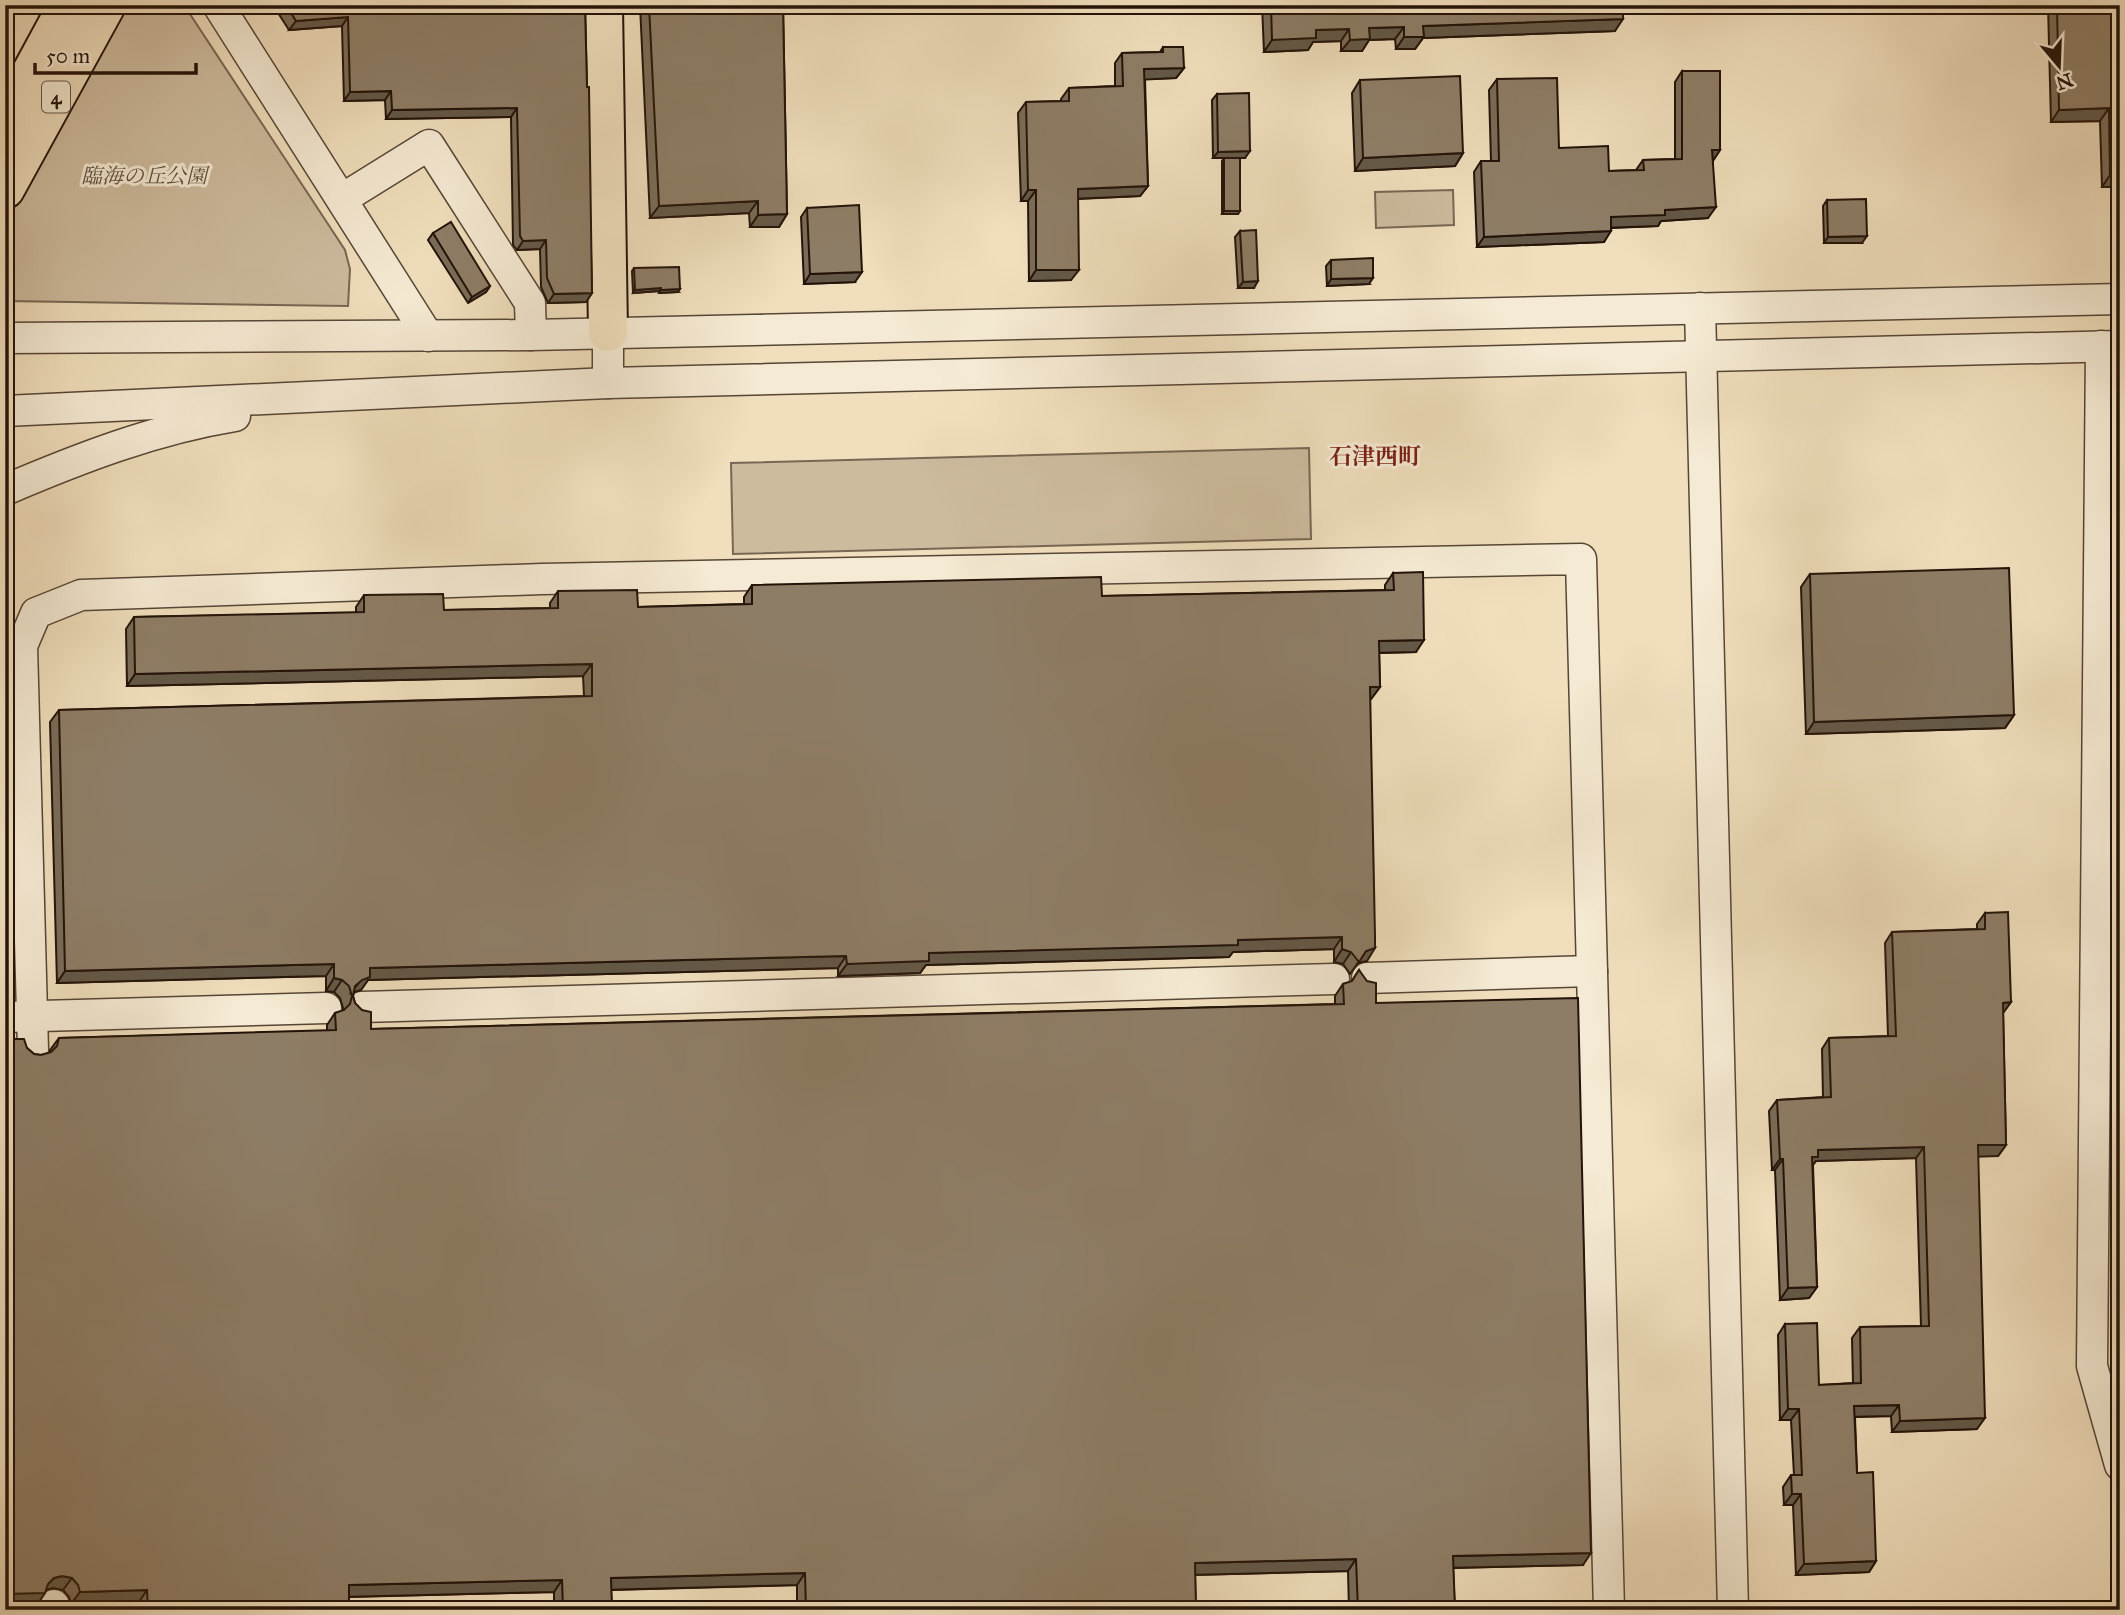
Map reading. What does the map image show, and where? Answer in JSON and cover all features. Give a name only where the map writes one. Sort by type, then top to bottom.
[{"type":"highway","points":[[5,79],[54,5]]},
{"type":"highway","name":"4","points":[[5,121],[68,5]]},
{"type":"highway","name":"4","points":[[5,189],[106,5]]},
{"type":"highway","points":[[603,5],[608,332]]},
{"type":"street","points":[[218,5],[428,336]]},
{"type":"street","points":[[342,199],[429,145],[530,303],[531,335]]},
{"type":"street","points":[[5,338],[531,335],[2120,299]]},
{"type":"street","points":[[1700,308],[1733,1610]]},
{"type":"street","points":[[608,332],[608,383]]},
{"type":"street","points":[[5,411],[608,383],[2110,346],[2092,1366],[2120,1465]]},
{"type":"street","points":[[5,490],[102,451],[200,422],[398,391]]},
{"type":"street","points":[[33,1050],[18,1016],[22,646],[36,613],[80,595],[542,579],[1581,559],[1609,1610]]},
{"type":"street","points":[[1367,978],[1592,971]]},
{"type":"street","points":[[362,1007],[1334,979]]},
{"type":"street","points":[[18,1016],[326,1008]]},
{"type":"green space","name":"臨海の丘公園","points":[[90,5],[184,5],[345,250],[350,269],[348,306],[5,301],[5,164]]},
{"type":"green space","points":[[1453,190],[1454,225],[1376,228],[1375,192]]},
{"type":"green space","points":[[1309,448],[1311,539],[733,554],[731,463]]},
{"type":"building","points":[[286,5],[585,5],[592,293],[554,294],[547,278],[546,240],[523,241],[520,236],[517,108],[392,110],[391,91],[350,92],[348,17],[296,21]]},
{"type":"building","points":[[649,5],[783,5],[787,214],[758,215],[758,201],[659,206]]},
{"type":"building","points":[[1271,5],[1623,5],[1623,19],[1423,26],[1424,37],[1404,37],[1404,27],[1369,28],[1370,39],[1350,40],[1349,29],[1316,30],[1316,38],[1272,40]]},
{"type":"building","points":[[2057,5],[2120,5],[2120,175],[2110,175],[2109,108],[2059,110]]},
{"type":"building","points":[[1163,47],[1183,47],[1184,68],[1144,69],[1148,186],[1078,189],[1079,270],[1036,270],[1036,190],[1028,190],[1026,102],[1069,101],[1069,88],[1123,86],[1122,53],[1163,52]]},
{"type":"building","points":[[1682,71],[1720,71],[1720,150],[1712,150],[1716,207],[1665,210],[1665,215],[1611,217],[1611,231],[1484,237],[1481,161],[1499,161],[1497,79],[1557,78],[1559,148],[1608,146],[1609,171],[1644,170],[1643,160],[1682,159]]},
{"type":"building","points":[[1460,76],[1463,153],[1363,158],[1360,80]]},
{"type":"building","points":[[1249,93],[1250,151],[1218,152],[1217,94]]},
{"type":"building","points":[[1224,158],[1240,158],[1240,211],[1224,211]]},
{"type":"building","points":[[1866,199],[1867,236],[1828,237],[1827,200]]},
{"type":"building","points":[[859,205],[862,272],[810,274],[807,208]]},
{"type":"building","points":[[451,222],[490,286],[472,297],[433,233]]},
{"type":"building","points":[[1256,230],[1258,281],[1243,282],[1240,231]]},
{"type":"building","points":[[1373,258],[1373,278],[1331,279],[1331,260]]},
{"type":"building","points":[[679,267],[680,289],[635,290],[634,268]]},
{"type":"building","points":[[2009,568],[2014,715],[1814,722],[1810,574]]},
{"type":"building","points":[[1423,572],[1424,640],[1379,641],[1380,687],[1370,687],[1375,948],[1366,951],[1359,962],[1351,952],[1342,949],[1342,937],[1238,940],[1238,945],[929,953],[929,961],[847,964],[846,956],[370,968],[370,977],[355,986],[353,996],[355,1003],[362,1010],[371,1012],[371,1029],[1344,1004],[1343,984],[1352,981],[1359,970],[1367,981],[1376,983],[1376,1003],[1578,998],[1591,1553],[1453,1556],[1455,1610],[1358,1610],[1356,1559],[1195,1563],[1196,1610],[806,1610],[805,1573],[611,1578],[612,1610],[563,1610],[562,1580],[349,1585],[349,1610],[148,1610],[147,1590],[80,1592],[72,1578],[62,1576],[54,1578],[48,1584],[45,1593],[5,1594],[5,1039],[24,1039],[27,1048],[34,1054],[41,1055],[51,1052],[57,1046],[59,1038],[336,1030],[335,1013],[350,1004],[352,996],[349,986],[334,978],[334,964],[65,971],[59,710],[592,696],[592,664],[135,674],[134,617],[364,612],[364,595],[443,594],[444,610],[558,608],[558,591],[637,590],[638,607],[752,604],[752,585],[1101,577],[1102,596],[1394,590],[1393,573]]},
{"type":"building","points":[[2008,912],[2011,1002],[2003,1003],[2006,1145],[1978,1145],[1985,1418],[1900,1421],[1899,1405],[1854,1406],[1857,1473],[1873,1472],[1876,1561],[1804,1564],[1801,1494],[1792,1494],[1791,1475],[1802,1475],[1799,1409],[1788,1409],[1785,1324],[1817,1323],[1819,1385],[1861,1383],[1860,1327],[1929,1326],[1924,1147],[1818,1150],[1818,1157],[1812,1157],[1817,1287],[1788,1288],[1783,1159],[1780,1159],[1777,1100],[1831,1097],[1829,1038],[1896,1036],[1892,932],[1985,929],[1985,913]]},
{"type":"district","name":"石津西町","points":[[1375,456]]}]
